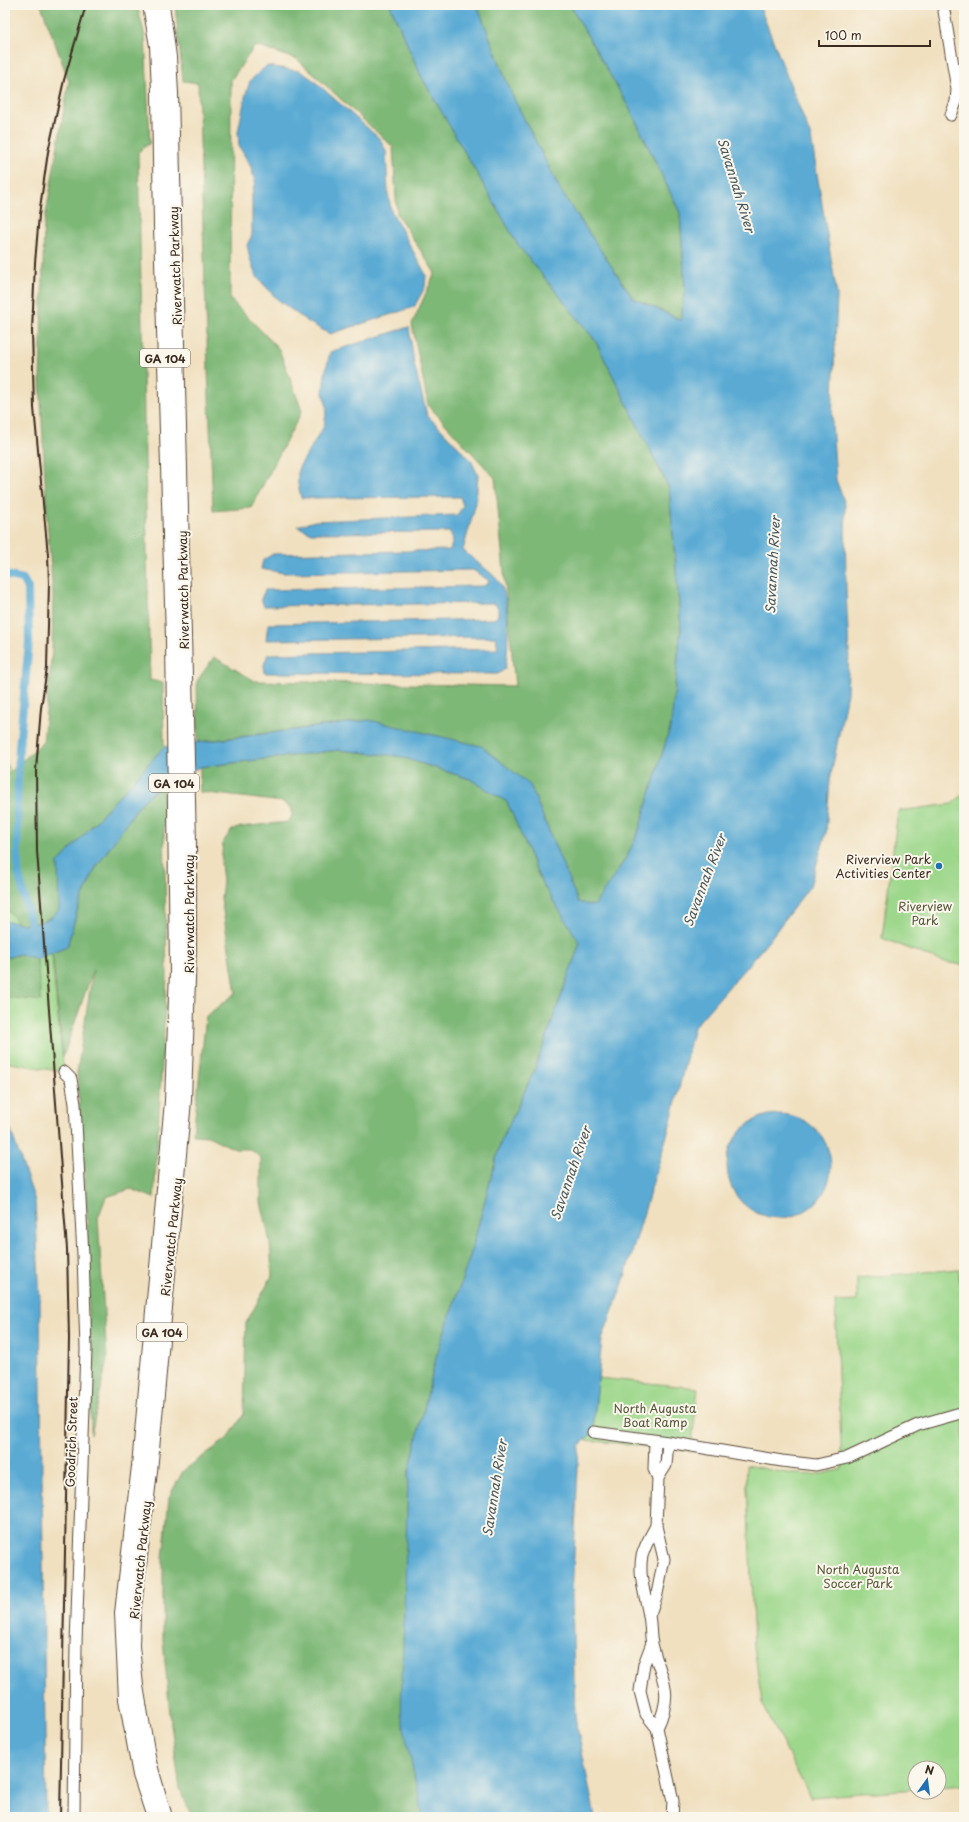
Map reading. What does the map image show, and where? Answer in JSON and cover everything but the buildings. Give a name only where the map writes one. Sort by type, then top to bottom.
[{"type":"main road","name":"Riverwatch Parkway","points":[[150,5],[157,46],[159,91],[161,226],[173,638],[174,854],[177,972],[172,1101],[139,1466],[122,1613],[128,1714],[140,1775],[154,1817]]},
{"type":"main road","name":"Riverwatch Parkway","points":[[162,5],[169,57],[171,93],[189,843],[189,949],[187,1048],[184,1100],[150,1471],[133,1616],[132,1646],[136,1686],[148,1755],[165,1817]]},
{"type":"street","points":[[943,5],[957,89],[956,102],[950,115]]},
{"type":"street","name":"Goodrich Street","points":[[64,1072],[71,1079],[75,1104],[83,1255],[86,1349],[76,1644],[74,1817]]},
{"type":"street","points":[[593,1432],[816,1465],[846,1458],[918,1425],[964,1412]]},
{"type":"street","points":[[649,1616],[657,1594],[664,1559],[656,1526],[658,1478],[654,1469],[655,1441]]},
{"type":"street","points":[[658,1478],[666,1465],[668,1442]]},
{"type":"street","points":[[656,1526],[642,1557],[643,1594],[649,1616],[652,1643],[667,1695],[664,1712],[657,1728]]},
{"type":"street","points":[[652,1643],[644,1664],[640,1690],[646,1714],[657,1728],[673,1801],[672,1817]]},
{"type":"street","points":[[673,1801],[682,1817]]},
{"type":"green space","points":[[41,5],[137,5],[145,36],[150,143],[138,152],[150,680],[163,683],[164,747],[58,863],[60,910],[40,922],[24,924],[18,923],[5,907],[5,777],[43,742],[52,650],[53,595],[47,518],[40,381],[44,225],[69,81]]},
{"type":"green space","points":[[175,5],[390,5],[421,76],[518,245],[595,340],[669,488],[681,628],[671,725],[638,833],[626,858],[594,907],[578,902],[530,785],[369,720],[198,742],[197,681],[214,657],[255,681],[515,686],[495,478],[428,405],[412,324],[435,273],[397,214],[393,147],[297,59],[255,46],[231,80],[230,299],[279,349],[302,411],[251,508],[213,511],[198,83],[183,81]]},
{"type":"green space","points":[[477,5],[570,5],[631,111],[680,213],[685,286],[682,320],[633,298],[562,193],[512,95]]},
{"type":"green space","points":[[339,750],[398,756],[470,779],[507,802],[542,883],[580,943],[535,1069],[500,1144],[470,1256],[437,1354],[408,1476],[406,1578],[420,1796],[423,1817],[192,1817],[180,1789],[171,1724],[163,1641],[163,1559],[169,1497],[183,1471],[228,1438],[244,1414],[246,1323],[272,1276],[270,1242],[261,1202],[261,1158],[250,1149],[235,1149],[208,1136],[193,1135],[206,1016],[236,993],[221,898],[223,880],[221,865],[223,842],[232,830],[241,827],[288,822],[292,816],[292,809],[283,802],[200,792],[200,767]]},
{"type":"green space","points":[[5,760],[11,773],[47,888],[54,982],[64,1072],[5,1062]]},
{"type":"green space","points":[[163,783],[167,976],[154,1198],[131,1189],[106,1197],[98,1218],[107,1360],[91,1435],[87,1211],[77,1072],[93,970],[63,1057],[52,953],[67,947],[78,908],[96,867],[140,804]]},
{"type":"green space","name":"Riverview Park","points":[[964,793],[964,965],[943,962],[882,938],[898,811],[952,804]]},
{"type":"green space","points":[[20,954],[37,959],[41,1001],[5,997],[5,958]]},
{"type":"green space","name":"North Augusta Soccer Park","points":[[959,1269],[964,1353],[964,1785],[947,1786],[947,1760],[907,1760],[907,1790],[810,1797],[762,1703],[754,1646],[746,1465],[794,1474],[818,1474],[842,1469],[835,1302],[857,1301],[857,1278]]},
{"type":"green space","name":"North Augusta Boat Ramp","points":[[598,1378],[698,1388],[691,1451],[585,1440],[593,1432]]},
{"type":"water","name":"Savannah River","points":[[390,5],[477,5],[512,95],[562,193],[633,298],[681,320],[685,286],[680,213],[631,111],[570,5],[759,5],[811,137],[837,295],[832,423],[836,480],[845,504],[846,591],[849,652],[847,693],[830,780],[826,833],[810,886],[767,943],[694,1027],[670,1125],[623,1283],[602,1339],[593,1432],[579,1446],[572,1597],[575,1716],[595,1817],[423,1817],[401,1714],[408,1476],[437,1354],[470,1256],[500,1144],[535,1069],[580,943],[542,883],[507,802],[470,779],[398,756],[339,750],[200,767],[163,783],[140,804],[96,867],[78,908],[67,947],[37,959],[20,954],[5,958],[5,921],[31,925],[49,919],[59,910],[58,863],[164,747],[369,720],[481,746],[530,785],[578,902],[594,906],[626,858],[638,833],[671,725],[681,628],[669,488],[595,340],[518,245],[421,76]]},
{"type":"water","points":[[5,36],[7,50],[7,193],[5,218]]},
{"type":"water","points":[[267,66],[300,71],[312,79],[380,139],[386,151],[388,193],[391,210],[426,275],[425,287],[414,307],[330,334],[308,322],[277,299],[256,276],[247,245],[252,235],[252,195],[255,182],[251,167],[239,146],[238,132],[245,97],[250,81]]},
{"type":"water","points":[[409,327],[414,364],[427,415],[471,460],[478,475],[476,503],[463,550],[500,583],[503,590],[506,600],[508,625],[505,669],[498,674],[265,673],[264,665],[268,654],[498,649],[496,637],[266,640],[268,624],[495,619],[498,615],[498,608],[494,603],[264,606],[261,599],[265,590],[483,586],[489,583],[488,580],[473,570],[284,573],[261,569],[263,560],[273,554],[450,550],[453,540],[450,532],[311,533],[297,526],[315,521],[457,515],[463,506],[460,497],[301,498],[298,484],[298,469],[324,426],[327,407],[323,393],[325,374],[330,352]]},
{"type":"water","points":[[5,1113],[35,1201],[40,1301],[46,1817],[5,1817]]},
{"type":"water","points":[[779,1114],[799,1118],[808,1123],[822,1137],[827,1146],[831,1166],[827,1186],[822,1195],[808,1209],[799,1214],[779,1218],[759,1214],[750,1209],[736,1195],[731,1186],[727,1166],[731,1146],[736,1137],[750,1123],[759,1118]]},
{"type":"waterway","points":[[5,575],[23,579],[28,588],[29,642],[19,748],[17,811],[18,871],[33,934]]},
{"type":"railway","points":[[60,1817],[69,1338],[67,1249],[37,851],[36,770],[41,708],[47,668],[49,583],[48,555],[34,408],[32,331],[39,215],[48,152],[64,80],[86,5]]},
{"type":"place","name":"Riverview Park Activities Center","points":[[939,866]]}]
